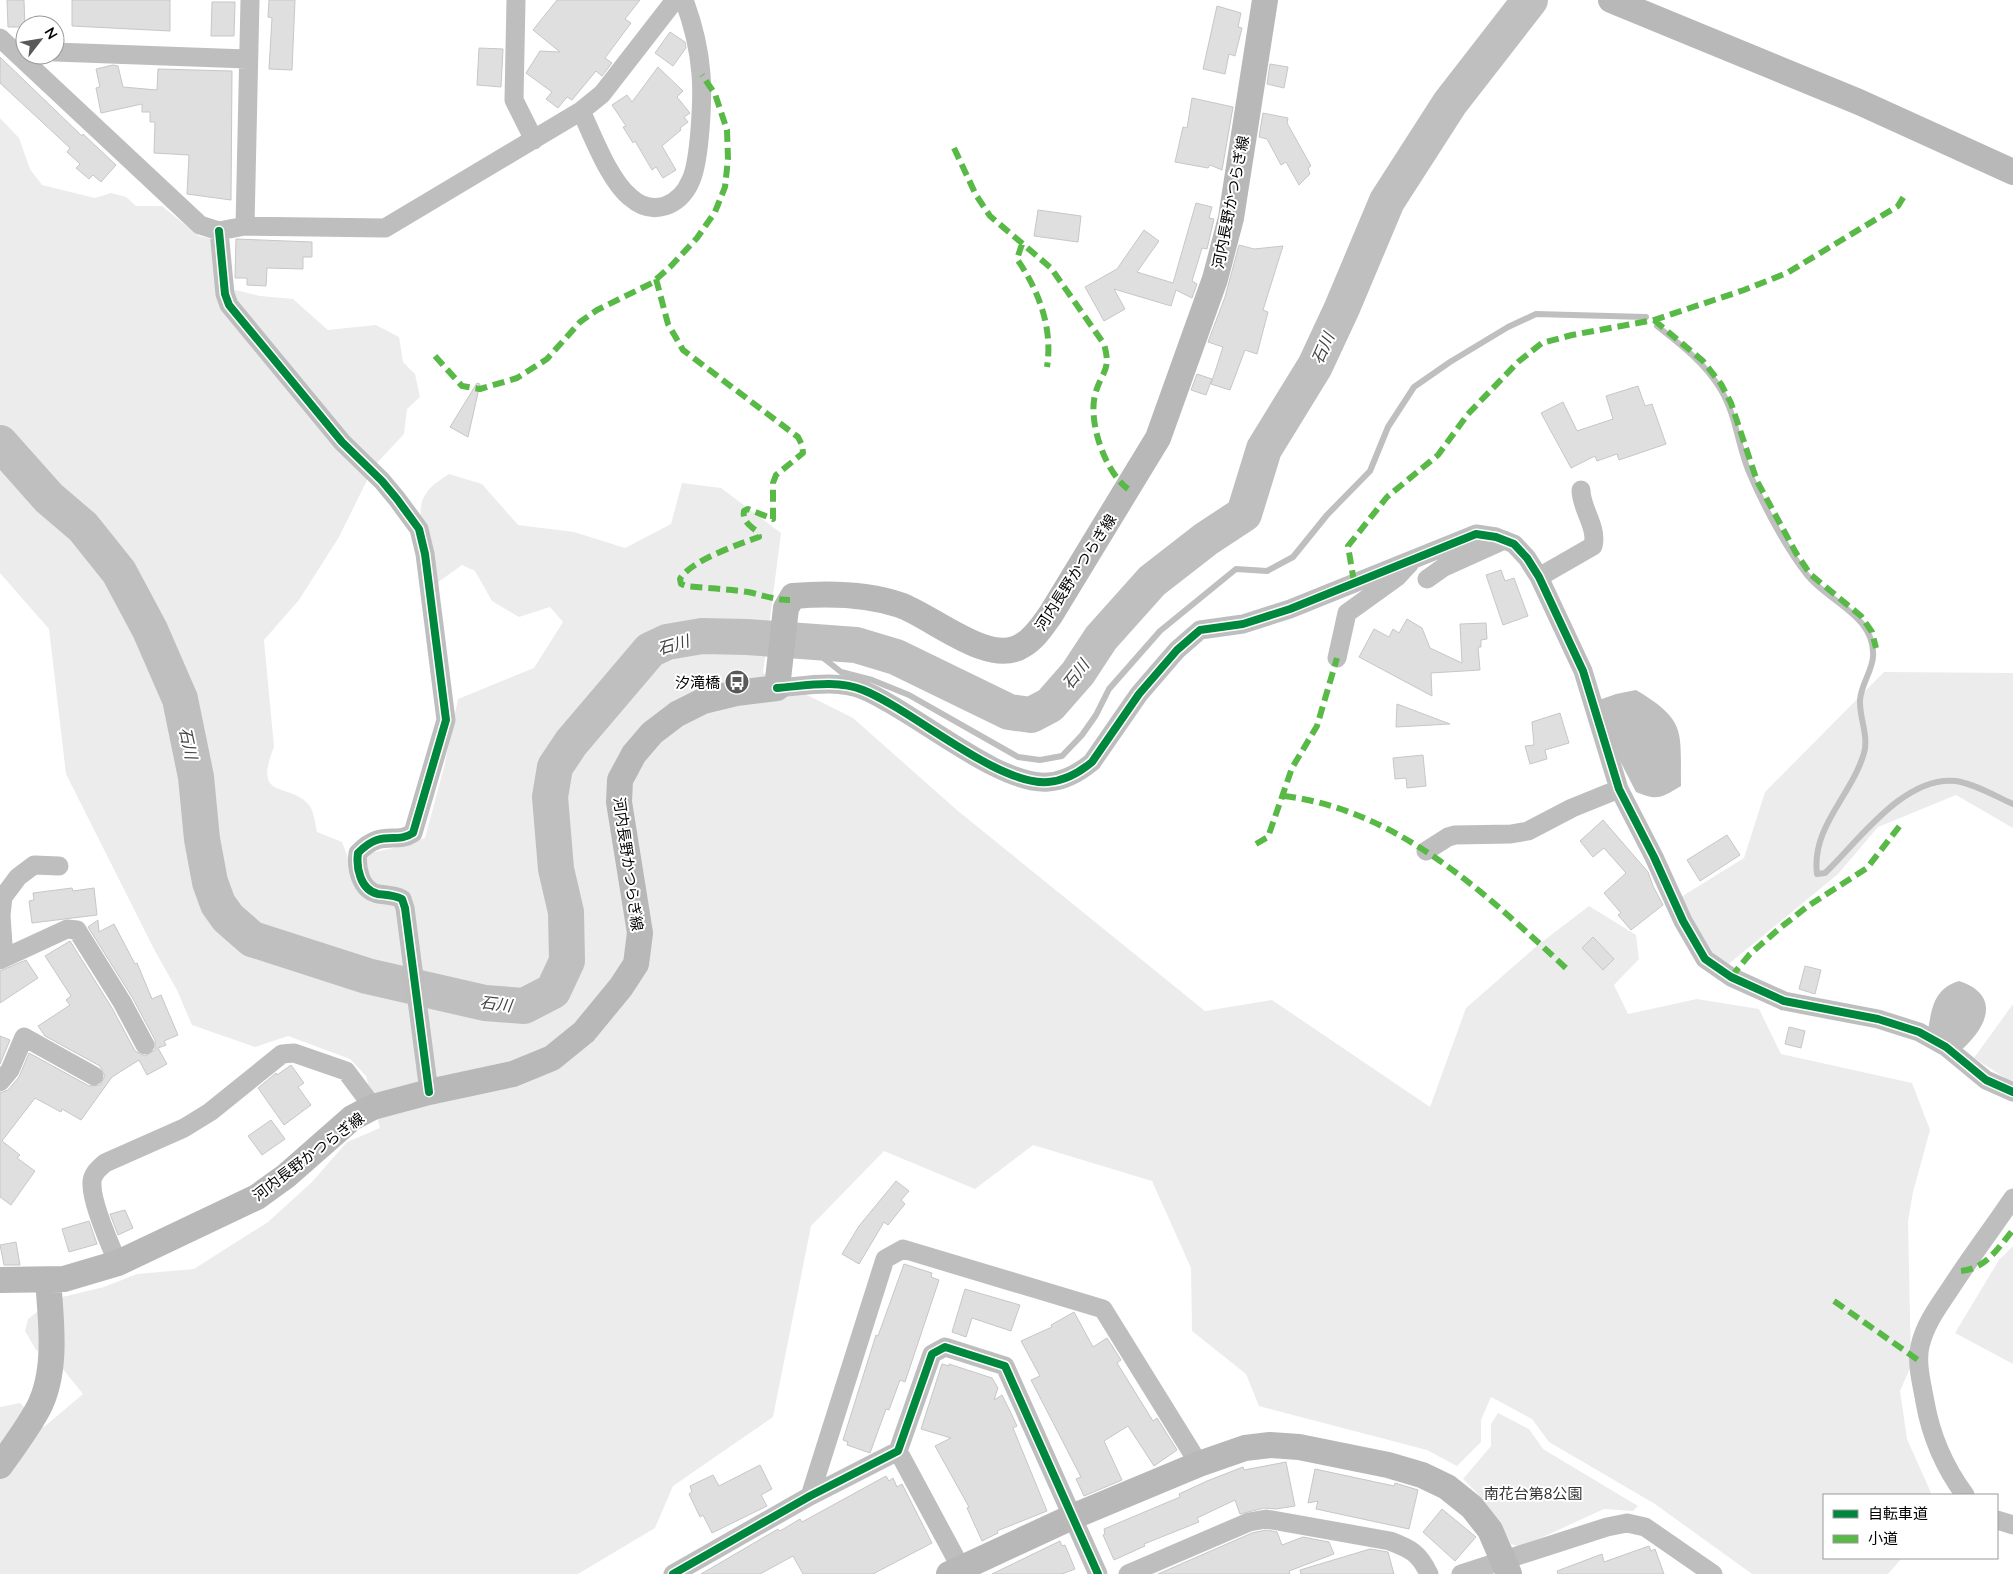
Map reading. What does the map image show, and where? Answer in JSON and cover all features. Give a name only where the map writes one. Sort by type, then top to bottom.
[{"type":"main road","name":"河内長野かつらぎ線","points":[[0,1280],[64,1279],[118,1263],[257,1197],[286,1176],[352,1118],[373,1107],[429,1084],[513,1074],[552,1058],[584,1032],[610,1002],[636,964],[640,933],[618,802],[620,780],[634,754],[652,733],[678,714],[703,701],[777,684],[786,608],[793,596],[856,596],[900,605],[977,645],[1000,652],[1022,646],[1036,634],[1051,614],[1158,438],[1215,278],[1231,218],[1266,0]]},
{"type":"main road","points":[[1611,0],[1859,102],[2013,172]]},
{"type":"main road","points":[[0,1466],[39,1407],[46,1384],[52,1349],[48,1280]]},
{"type":"main road","points":[[955,1571],[1072,1517],[1199,1464],[1245,1448],[1270,1445],[1289,1446],[1368,1461],[1422,1475],[1447,1487],[1472,1506],[1490,1530],[1507,1567]]},
{"type":"street","points":[[245,226],[247,59],[250,0]]},
{"type":"street","points":[[38,65],[200,225],[219,231],[245,226],[386,228],[581,111],[602,94],[675,0]]},
{"type":"street","points":[[581,111],[615,179],[629,196],[642,206],[658,208],[673,204],[682,196],[692,180],[698,148],[702,75],[693,24],[684,0]]},
{"type":"street","points":[[519,4],[514,100],[534,140]]},
{"type":"street","points":[[0,38],[15,48]]},
{"type":"street","points":[[65,52],[247,59]]},
{"type":"street","points":[[219,231],[224,286],[229,305],[342,442],[382,481],[419,529],[425,554],[446,720],[413,833],[408,837],[382,837],[368,843],[358,853],[356,868],[363,883],[375,893],[396,896],[402,899],[405,908],[429,1084]]},
{"type":"street","points":[[1539,577],[1593,546],[1594,534],[1581,499],[1581,490]]},
{"type":"street","points":[[777,684],[829,684],[861,689],[896,706],[986,763],[1015,776],[1047,782],[1063,779],[1083,770],[1092,762],[1139,694],[1177,650],[1200,630],[1263,618],[1476,534],[1504,540],[1514,544],[1527,558],[1539,577],[1584,672],[1619,789],[1654,857],[1682,921],[1705,959],[1731,978],[1784,1001],[1878,1019],[1919,1032],[1946,1047],[1986,1080],[2013,1092]]},
{"type":"street","points":[[1427,579],[1444,567],[1504,540]]},
{"type":"street","points":[[1337,658],[1347,613],[1397,577],[1415,558]]},
{"type":"street","points":[[1426,851],[1448,837],[1455,835],[1512,834],[1528,831],[1594,798],[1619,789]]},
{"type":"street","points":[[0,958],[3,945],[1,901],[3,897],[18,877],[34,865],[59,866]]},
{"type":"street","points":[[0,958],[67,929],[77,930],[122,1002],[144,1045]]},
{"type":"street","points":[[0,1082],[10,1070],[24,1037],[94,1076]]},
{"type":"street","points":[[118,1263],[106,1234],[91,1185],[95,1172],[105,1163],[184,1128],[210,1112],[282,1054],[294,1053],[346,1071],[373,1107]]},
{"type":"street","points":[[1964,1494],[1952,1476],[1927,1413],[1918,1360],[1920,1346],[1928,1321],[2013,1198]]},
{"type":"street","points":[[810,1496],[885,1259],[903,1249],[1103,1309],[1199,1464]]},
{"type":"street","points":[[673,1574],[810,1496],[898,1451],[932,1354],[945,1347],[1005,1366],[1098,1574]]},
{"type":"street","points":[[898,1451],[955,1571]]},
{"type":"street","points":[[1128,1574],[1249,1522],[1266,1519],[1390,1541],[1410,1548],[1422,1560],[1429,1574]]},
{"type":"street","points":[[1998,1520],[2013,1525]]},
{"type":"street","points":[[1460,1574],[1507,1567],[1607,1527],[1627,1523],[1645,1527],[1713,1574]]},
{"type":"green space","points":[[0,118],[19,138],[30,169],[42,185],[95,198],[111,193],[126,197],[136,206],[162,206],[199,236],[212,239],[219,286],[260,296],[293,299],[328,330],[376,325],[399,337],[403,362],[415,374],[420,397],[407,409],[404,434],[374,466],[339,537],[299,600],[264,640],[274,747],[268,764],[267,776],[270,783],[276,788],[301,798],[309,805],[317,832],[342,842],[348,858],[393,848],[425,838],[444,767],[458,699],[534,668],[563,622],[550,607],[519,617],[492,601],[475,571],[462,565],[437,583],[427,551],[421,514],[425,495],[430,488],[449,474],[482,484],[518,525],[574,532],[625,548],[671,524],[682,483],[721,488],[781,533],[763,673],[853,718],[958,811],[1205,1011],[1272,1000],[1430,1107],[1466,1008],[1538,945],[1589,906],[1636,935],[1639,959],[1614,985],[1628,1014],[1697,999],[1759,1009],[1781,1054],[1912,1083],[1930,1130],[1913,1192],[1908,1221],[1911,1366],[1900,1391],[1907,1439],[1932,1494],[1823,1494],[1823,1559],[1901,1559],[1888,1574],[1752,1574],[1655,1504],[1549,1442],[1532,1419],[1491,1397],[1481,1420],[1481,1442],[1457,1466],[1427,1450],[1259,1406],[1246,1374],[1192,1331],[1191,1268],[1152,1181],[1033,1145],[975,1189],[884,1151],[811,1226],[773,1417],[673,1486],[655,1528],[578,1574],[0,1574],[0,1407],[20,1403],[44,1427],[83,1394],[53,1357],[36,1350],[25,1331],[28,1319],[54,1299],[104,1287],[137,1274],[194,1269],[268,1222],[312,1182],[347,1142],[380,1128],[366,1076],[350,1059],[288,1036],[255,1047],[192,1025],[177,990],[155,951],[66,774],[49,629],[0,573]]},
{"type":"green space","points":[[1884,672],[2013,673],[2013,828],[1956,795],[1878,827],[1838,874],[1725,967],[1707,952],[1681,897],[1744,858],[1765,792]]},
{"type":"green space","points":[[2013,1004],[2013,1083],[1974,1058]]},
{"type":"green space","points":[[2013,1246],[2013,1364],[1955,1333],[1999,1260]]},
{"type":"green space","name":"南花台第8公園","points":[[1498,1413],[1529,1429],[1543,1449],[1638,1506],[1633,1511],[1604,1509],[1521,1547],[1511,1544],[1490,1509],[1463,1479],[1491,1446],[1491,1424]]},
{"type":"shaded area","points":[[1636,690],[1665,710],[1678,729],[1681,753],[1681,786],[1664,796],[1650,797],[1636,792],[1614,749],[1599,700]]},
{"type":"shaded area","points":[[1959,981],[1973,987],[1982,995],[1986,1004],[1986,1014],[1976,1034],[1959,1052],[1928,1030],[1933,1006],[1939,994],[1951,984]]},
{"type":"building","points":[[7,0],[24,0],[25,15],[15,15],[15,27],[8,27]]},
{"type":"building","points":[[72,0],[170,0],[170,31],[72,26]]},
{"type":"building","points":[[269,0],[295,0],[292,70],[269,69],[272,18],[268,17]]},
{"type":"building","points":[[557,0],[640,0],[625,19],[631,23],[605,58],[612,63],[602,76],[596,71],[572,100],[567,97],[558,108],[546,99],[552,92],[526,73],[540,51],[560,52],[533,30]]},
{"type":"building","points":[[212,2],[235,2],[234,36],[211,36]]},
{"type":"building","points":[[1217,6],[1241,13],[1238,27],[1242,28],[1235,56],[1229,54],[1225,74],[1203,69]]},
{"type":"building","points":[[670,32],[685,42],[686,48],[673,66],[655,53]]},
{"type":"building","points":[[479,48],[503,49],[501,87],[477,85]]},
{"type":"building","points":[[0,57],[82,136],[83,134],[116,165],[101,182],[93,175],[89,179],[76,168],[80,164],[67,152],[70,148],[0,83]]},
{"type":"building","points":[[1270,64],[1288,67],[1284,88],[1267,84]]},
{"type":"building","points":[[113,65],[118,66],[123,87],[157,90],[158,69],[232,71],[231,200],[187,194],[189,155],[154,153],[155,122],[150,122],[150,112],[142,112],[142,104],[101,113],[96,88],[100,87],[96,69]]},
{"type":"building","points":[[658,67],[683,91],[677,97],[690,113],[684,117],[688,122],[662,146],[676,170],[663,178],[656,167],[652,170],[635,141],[633,143],[623,127],[626,126],[612,105],[627,95],[632,102]]},
{"type":"building","points":[[1192,98],[1233,107],[1222,170],[1210,165],[1208,168],[1175,162],[1183,127],[1187,128]]},
{"type":"building","points":[[1263,113],[1288,118],[1287,123],[1311,166],[1308,168],[1310,174],[1299,185],[1286,162],[1281,165],[1267,139],[1259,137]]},
{"type":"building","points":[[1196,203],[1212,207],[1209,218],[1214,219],[1207,249],[1202,248],[1192,281],[1197,284],[1192,298],[1176,290],[1171,306],[1114,289],[1125,309],[1104,321],[1085,287],[1117,269],[1144,230],[1159,241],[1137,272],[1173,283]]},
{"type":"building","points":[[1038,210],[1081,216],[1078,242],[1034,236]]},
{"type":"building","points":[[236,239],[312,242],[312,257],[303,257],[303,269],[267,268],[266,286],[247,285],[247,278],[235,278]]},
{"type":"building","points":[[1239,245],[1254,249],[1283,246],[1263,310],[1268,312],[1257,354],[1245,350],[1230,390],[1211,384],[1223,347],[1208,342],[1225,297]]},
{"type":"building","points":[[1197,374],[1212,379],[1206,395],[1191,390]]},
{"type":"building","points":[[477,383],[480,384],[468,437],[450,427]]},
{"type":"building","points":[[1638,386],[1645,406],[1652,404],[1666,444],[1619,460],[1617,454],[1597,461],[1595,456],[1571,468],[1541,413],[1563,402],[1577,431],[1613,419],[1606,396]]},
{"type":"building","points":[[1501,570],[1505,581],[1514,578],[1528,616],[1503,625],[1486,575]]},
{"type":"building","points":[[1407,619],[1422,628],[1430,648],[1462,663],[1460,624],[1486,623],[1487,639],[1481,640],[1481,647],[1478,647],[1480,670],[1431,673],[1432,696],[1359,657],[1374,629],[1389,637],[1393,629],[1399,633]]},
{"type":"building","points":[[1397,704],[1450,724],[1396,727]]},
{"type":"building","points":[[1560,713],[1569,743],[1545,750],[1547,759],[1530,764],[1525,746],[1534,745],[1532,722]]},
{"type":"building","points":[[1423,755],[1426,786],[1407,788],[1406,778],[1395,779],[1393,758]]},
{"type":"building","points":[[1603,820],[1648,872],[1663,905],[1631,930],[1618,915],[1621,913],[1604,893],[1626,873],[1604,848],[1593,857],[1580,841]]},
{"type":"building","points":[[1727,835],[1740,855],[1700,881],[1687,860]]},
{"type":"building","points":[[72,888],[73,891],[94,888],[97,915],[32,923],[29,901],[34,900],[33,893]]},
{"type":"building","points":[[98,920],[99,932],[114,924],[135,964],[137,963],[152,999],[161,995],[178,1035],[164,1041],[166,1045],[158,1048],[167,1064],[147,1075],[139,1060],[112,1077],[81,1120],[62,1109],[61,1112],[35,1098],[2,1141],[20,1155],[17,1158],[35,1171],[11,1205],[0,1197],[0,1093],[8,1090],[19,1077],[29,1053],[89,1086],[100,1085],[105,1076],[100,1066],[45,1036],[38,1026],[70,1005],[66,1000],[71,996],[45,956],[70,941],[112,1008],[135,1051],[145,1056],[155,1050],[155,1040],[132,997],[88,927]]},
{"type":"building","points":[[1593,937],[1614,959],[1603,970],[1582,948]]},
{"type":"building","points":[[26,960],[38,978],[0,1003],[0,971]]},
{"type":"building","points":[[1805,966],[1821,970],[1815,994],[1799,989]]},
{"type":"building","points":[[1789,1027],[1805,1031],[1801,1048],[1785,1044]]},
{"type":"building","points":[[0,1036],[10,1040],[0,1064]]},
{"type":"building","points":[[291,1065],[304,1083],[298,1087],[311,1105],[284,1125],[258,1088],[276,1073],[277,1075]]},
{"type":"building","points":[[271,1120],[285,1139],[262,1155],[248,1136]]},
{"type":"building","points":[[896,1181],[909,1191],[901,1200],[905,1204],[888,1225],[884,1222],[859,1264],[842,1254],[859,1226]]},
{"type":"building","points":[[125,1210],[133,1228],[118,1235],[110,1214]]},
{"type":"building","points":[[89,1221],[97,1244],[69,1252],[62,1229]]},
{"type":"building","points":[[16,1242],[20,1265],[4,1265],[0,1245]]},
{"type":"building","points":[[904,1264],[932,1273],[931,1277],[939,1280],[905,1382],[900,1380],[889,1410],[886,1409],[870,1453],[847,1445],[848,1442],[843,1440],[876,1335],[878,1336]]},
{"type":"building","points":[[965,1289],[1020,1305],[1011,1331],[972,1318],[966,1337],[952,1332]]},
{"type":"building","points":[[1074,1312],[1093,1347],[1107,1338],[1121,1360],[1117,1363],[1153,1421],[1157,1418],[1177,1450],[1154,1466],[1128,1426],[1104,1441],[1122,1480],[1084,1496],[1076,1479],[1081,1477],[1031,1380],[1040,1376],[1021,1341],[1052,1327],[1051,1325]]},
{"type":"building","points":[[942,1364],[949,1366],[949,1364],[992,1378],[998,1388],[994,1400],[1002,1395],[1010,1411],[1017,1426],[1013,1428],[1047,1511],[997,1531],[998,1533],[982,1541],[967,1508],[969,1507],[935,1446],[951,1438],[921,1429]]},
{"type":"building","points":[[1286,1462],[1295,1506],[1276,1509],[1264,1508],[1240,1514],[1235,1500],[1197,1518],[1199,1522],[1144,1544],[1145,1546],[1114,1560],[1103,1535],[1105,1534],[1104,1529],[1180,1497],[1179,1494],[1207,1481],[1243,1467],[1244,1470]]},
{"type":"building","points":[[760,1465],[772,1489],[761,1495],[767,1506],[712,1533],[703,1515],[700,1517],[689,1494],[692,1492],[690,1486],[713,1475],[719,1486]]},
{"type":"building","points":[[1315,1469],[1394,1486],[1395,1483],[1418,1490],[1409,1529],[1316,1509],[1318,1501],[1308,1503]]},
{"type":"building","points":[[886,1476],[889,1481],[893,1478],[897,1487],[902,1484],[932,1543],[873,1574],[803,1574],[793,1556],[760,1574],[701,1574],[778,1529],[780,1531],[800,1519],[802,1522]]},
{"type":"building","points":[[1442,1509],[1476,1537],[1455,1561],[1423,1532]]},
{"type":"building","points":[[1266,1530],[1277,1532],[1282,1545],[1303,1537],[1329,1542],[1334,1554],[1289,1571],[1290,1574],[1158,1574],[1252,1533]]},
{"type":"building","points":[[1060,1541],[1062,1546],[1065,1545],[1075,1569],[1062,1574],[992,1574]]},
{"type":"building","points":[[1649,1546],[1651,1551],[1655,1549],[1664,1574],[1558,1574],[1557,1571],[1602,1554],[1604,1562]]},
{"type":"building","points":[[1370,1549],[1388,1552],[1394,1574],[1301,1574],[1300,1570]]},
{"type":"waterway","name":"石川","points":[[0,443],[49,498],[83,527],[119,572],[150,630],[180,699],[196,777],[202,839],[210,882],[218,904],[228,918],[252,939],[367,976],[485,1003],[524,1006],[553,991],[567,961],[566,912],[556,869],[550,797],[555,767],[571,743],[650,650],[667,642],[702,636],[747,637],[856,645],[896,657],[1009,712],[1031,715],[1050,705],[1078,673],[1101,638],[1152,581],[1206,539],[1244,514],[1264,449],[1315,366],[1342,308],[1387,201],[1450,103],[1530,0]]},
{"type":"waterway","points":[[802,641],[841,672],[872,680],[909,695],[1018,757],[1040,760],[1062,756],[1082,735],[1096,715],[1109,689],[1160,631],[1236,569],[1267,571],[1293,557],[1327,515],[1370,471],[1388,427],[1414,387],[1450,362],[1508,327],[1536,314],[1646,317]]},
{"type":"waterway","points":[[1657,326],[1692,355],[1715,380],[1734,420],[1749,472],[1783,539],[1807,575],[1816,585],[1859,620],[1867,631],[1872,643],[1873,657],[1871,668],[1862,689],[1860,700],[1865,733],[1864,753],[1851,783],[1826,826],[1820,841],[1817,857],[1817,874],[1825,873],[1883,813],[1900,799],[1918,788],[1937,782],[1956,781],[1978,787],[2013,804]]},
{"type":"marked path","points":[[435,356],[462,386],[480,389],[517,378],[547,359],[580,322],[597,310],[652,283],[671,266],[697,238],[715,212],[725,187],[728,159],[727,130],[715,94],[702,75]]},
{"type":"marked path","points":[[954,148],[976,195],[990,216],[1051,268],[1104,344],[1107,360],[1106,366],[1097,387],[1093,406],[1096,432],[1100,446],[1112,471],[1128,489]]},
{"type":"marked path","points":[[1354,582],[1348,546],[1387,497],[1438,455],[1468,414],[1518,362],[1542,343],[1572,335],[1654,320],[1744,290],[1787,273],[1898,206],[1906,193]]},
{"type":"marked path","points":[[1022,244],[1017,259],[1038,297],[1046,324],[1048,338],[1047,367]]},
{"type":"marked path","points":[[656,279],[668,324],[683,350],[798,437],[803,453],[776,475],[773,483],[773,519],[748,509],[744,511],[744,518],[758,532],[759,537],[716,554],[694,566],[685,572],[680,579],[681,584],[748,592],[790,600]]},
{"type":"marked path","points":[[1654,320],[1703,361],[1721,384],[1731,403],[1757,481],[1796,553],[1810,574],[1861,616],[1872,632],[1876,648]]},
{"type":"marked path","points":[[1256,844],[1268,837],[1292,768],[1317,726],[1337,658]]},
{"type":"marked path","points":[[1284,796],[1326,804],[1365,819],[1403,837],[1439,860],[1473,886],[1506,913],[1568,970]]},
{"type":"marked path","points":[[1731,977],[1750,954],[1780,928],[1808,906],[1867,868],[1902,823]]},
{"type":"marked path","points":[[1961,1271],[1978,1266],[1984,1262],[1997,1250],[2013,1230]]},
{"type":"marked path","points":[[1834,1301],[1918,1360]]},
{"type":"cycle path","points":[[219,231],[225,294],[229,305],[342,442],[382,481],[419,529],[425,554],[446,720],[413,833],[400,838],[374,841],[358,853],[358,859],[359,871],[367,888],[378,894],[402,899],[405,908],[429,1092]]},
{"type":"cycle path","points":[[777,688],[831,684],[863,690],[906,713],[955,745],[1005,772],[1028,780],[1048,782],[1060,780],[1072,775],[1092,762],[1139,694],[1177,650],[1200,630],[1243,624],[1290,609],[1476,534],[1496,537],[1514,544],[1527,558],[1539,577],[1583,671],[1619,789],[1654,857],[1683,921],[1705,959],[1731,977],[1784,1001],[1878,1019],[1919,1032],[1946,1047],[1986,1080],[2013,1092]]},
{"type":"cycle path","points":[[673,1574],[810,1496],[898,1451],[932,1354],[945,1347],[1005,1366],[1098,1574]]},
{"type":"place","name":"汐滝橋","points":[[737,682]]}]
